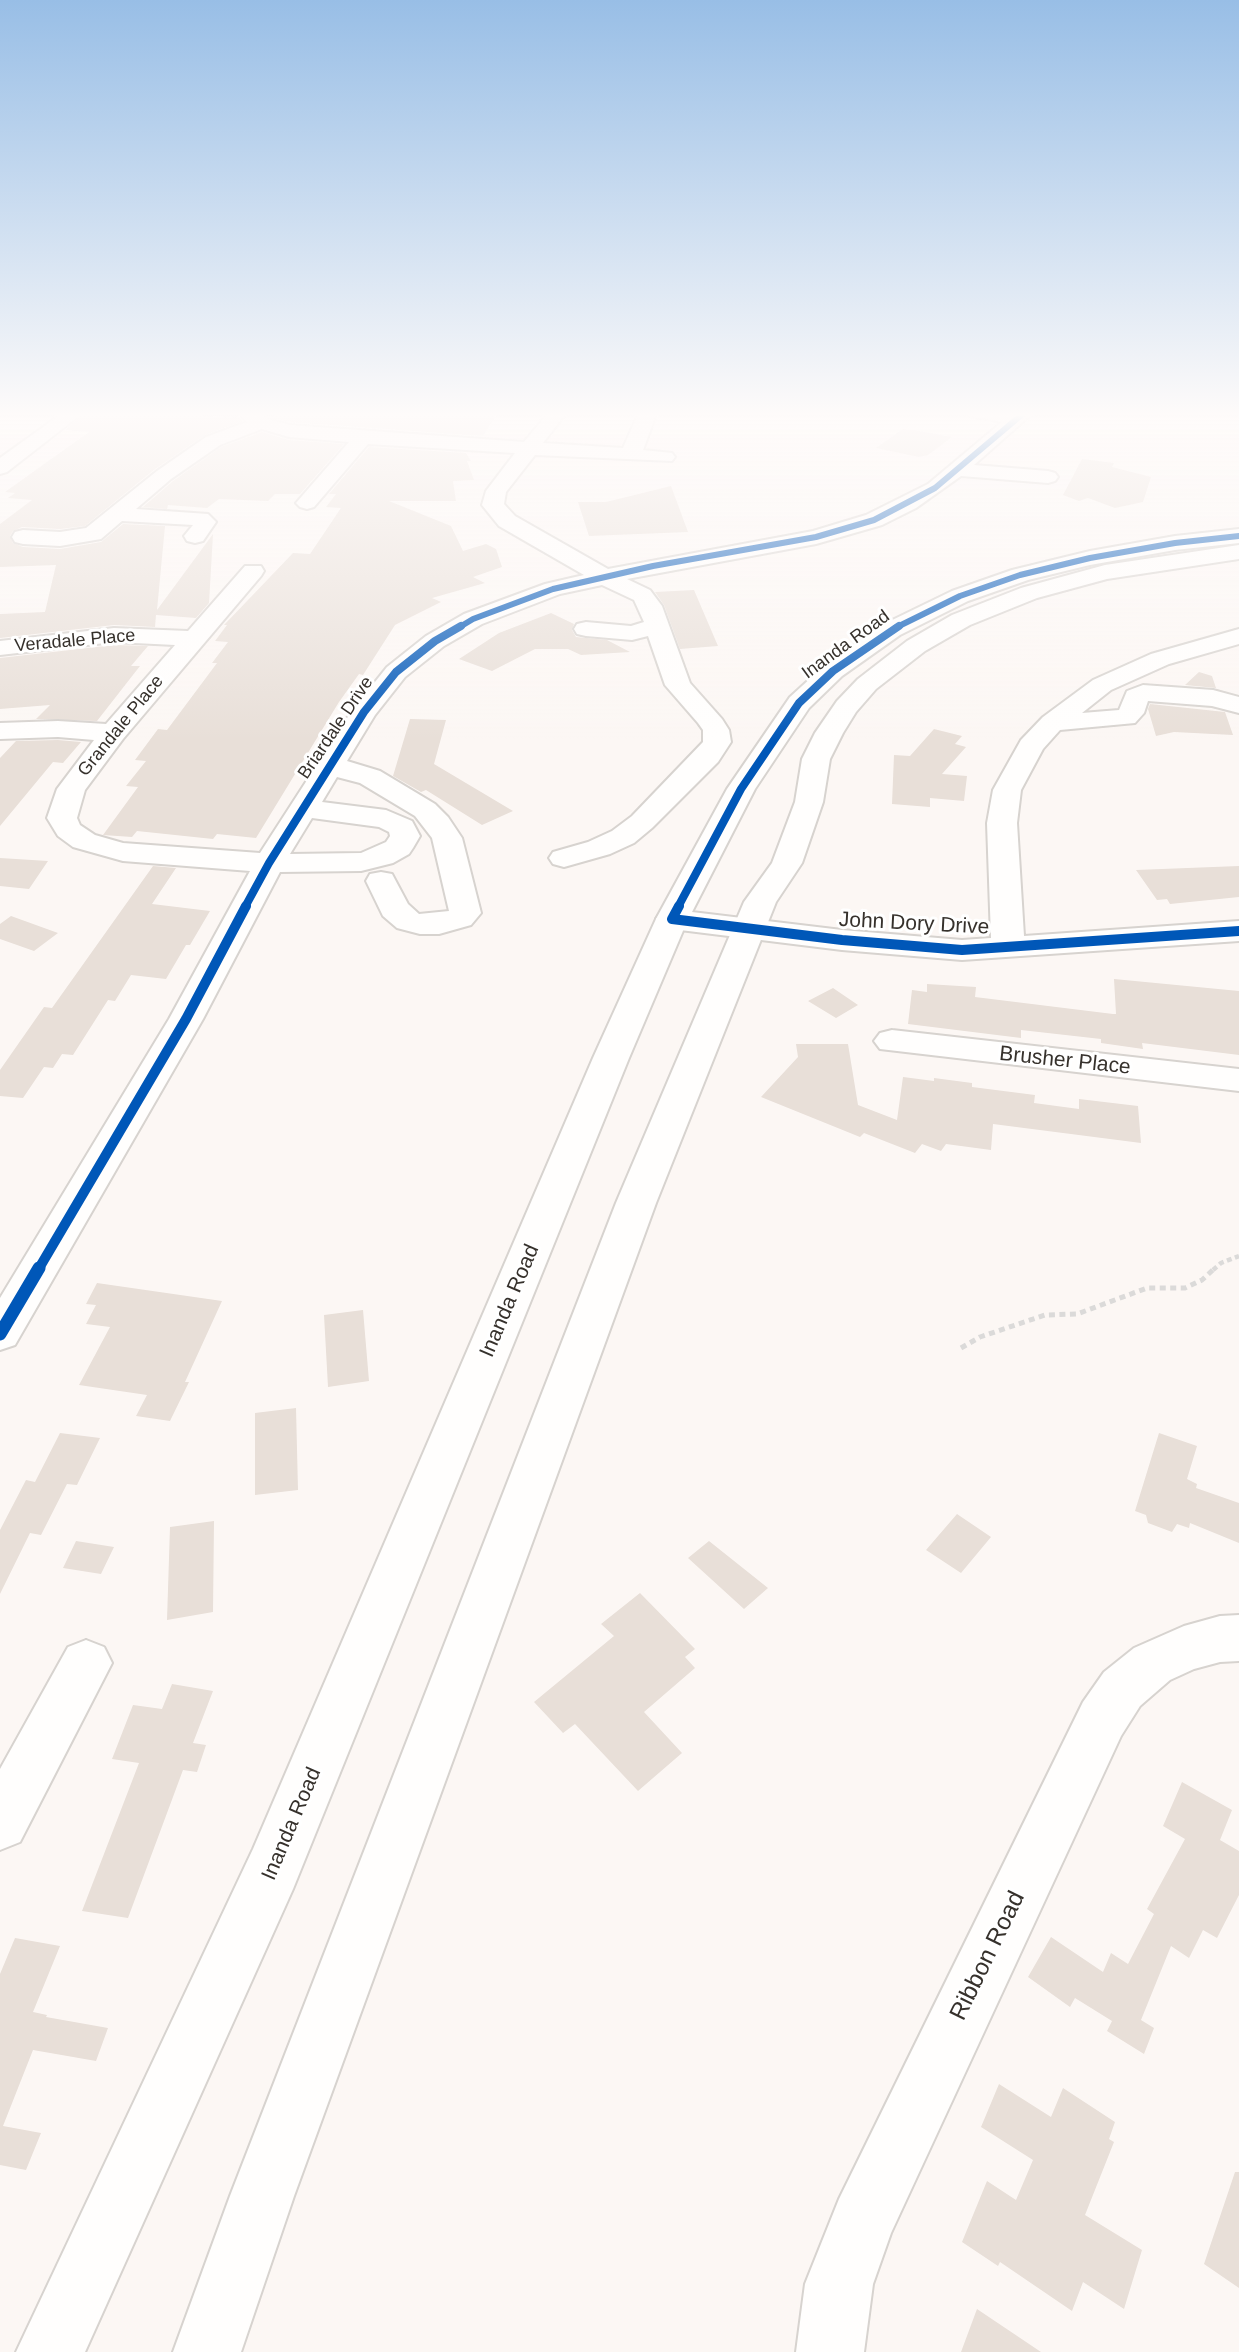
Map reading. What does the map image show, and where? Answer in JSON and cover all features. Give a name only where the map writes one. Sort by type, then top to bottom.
[{"type":"street","points":[[23,537],[77,538],[93,534],[109,522]]},
{"type":"street","points":[[195,536],[204,527],[205,522]]},
{"type":"street","points":[[508,522],[603,576],[642,594],[650,606],[678,685],[716,730],[715,749],[642,822],[622,837],[598,848],[564,858]]},
{"type":"street","points":[[530,533],[546,527],[549,522]]},
{"type":"street","name":"Briardale Drive","points":[[0,1334],[186,1019],[269,863],[364,712],[396,672],[435,641],[473,619],[517,601],[603,576],[802,540],[864,522]]},
{"type":"street","name":"Inanda Road","points":[[50,2352],[273,1869],[611,1058],[677,910],[741,789],[799,703],[834,671],[891,630],[960,596],[1020,575],[1163,545],[1239,536]]},
{"type":"street","name":"Inanda Road","points":[[207,2352],[262,2196],[636,1203],[754,919],[787,863],[809,802],[816,759],[829,733],[846,707],[867,684],[916,646],[961,620],[1029,593],[1105,572],[1196,556],[1239,552]]},
{"type":"street","name":"Grandale Place","points":[[253,571],[113,733],[71,789],[62,818],[68,830],[83,841],[123,852],[269,863],[361,862],[382,857],[397,848],[405,836],[402,827],[386,819],[303,808]]},
{"type":"street","points":[[586,629],[632,633],[655,626]]},
{"type":"street","name":"Veradale Place","points":[[0,648],[114,635],[193,639]]},
{"type":"street","points":[[1000,947],[1002,823],[1007,790],[1031,746],[1052,723],[1102,685],[1129,671],[1195,646],[1239,636]]},
{"type":"street","points":[[1052,723],[1126,717],[1136,697],[1143,693],[1213,698],[1239,705]]},
{"type":"street","points":[[0,732],[44,729],[113,733]]},
{"type":"street","points":[[328,768],[349,770],[370,777],[425,810],[438,823],[447,838],[465,913],[460,918],[439,924],[408,921],[394,909],[381,881]]},
{"type":"street","name":"John Dory Drive","points":[[677,910],[754,919],[904,946],[962,950],[1239,931]]},
{"type":"street","name":"Brusher Place","points":[[892,1041],[1239,1080]]},
{"type":"street","name":"Ribbon Road","points":[[830,2352],[839,2284],[862,2222],[1102,1719],[1122,1689],[1152,1664],[1184,1649],[1220,1639],[1239,1638]]},
{"type":"street","points":[[0,1823],[86,1663]]},
{"type":"path","points":[[961,1348],[980,1337],[1045,1315],[1077,1314],[1147,1288],[1185,1288],[1202,1280],[1221,1263],[1239,1255]]},
{"type":"building","points":[[3,522],[90,522],[85,526],[60,529],[22,527],[13,531],[10,536],[13,543],[23,547],[60,549],[101,542],[123,524],[165,526],[157,610],[213,534],[209,603],[196,618],[156,615],[155,627],[114,625],[0,638],[0,614],[45,612],[56,565],[0,567],[0,524]]},
{"type":"building","points":[[332,522],[440,522],[451,526],[463,551],[486,544],[496,549],[502,567],[473,577],[485,583],[432,598],[441,602],[395,625],[363,675],[359,674],[339,702],[256,838],[217,834],[213,839],[137,831],[132,837],[103,835],[138,787],[126,786],[146,761],[135,760],[158,729],[167,730],[217,663],[212,663],[228,642],[215,641],[227,625],[224,625],[293,553],[310,554]]},
{"type":"building","points":[[584,522],[684,522],[688,532],[589,536]]},
{"type":"building","points":[[694,590],[718,646],[680,649],[664,605],[655,592]]},
{"type":"building","points":[[551,613],[574,624],[572,630],[576,637],[607,640],[630,652],[581,655],[568,649],[535,649],[492,671],[459,659],[499,633]]},
{"type":"building","points":[[114,645],[148,646],[131,666],[140,666],[97,721],[36,719],[50,705],[0,709],[0,658]]},
{"type":"building","points":[[1199,672],[1212,676],[1216,688],[1185,685]]},
{"type":"building","points":[[1150,704],[1225,712],[1233,735],[1174,732],[1156,736],[1148,709]]},
{"type":"building","points":[[410,719],[446,720],[434,764],[513,811],[482,825],[426,790],[421,792],[393,776]]},
{"type":"building","points":[[934,729],[962,736],[955,744],[966,747],[942,774],[967,776],[964,801],[930,798],[930,807],[892,804],[894,755],[910,756]]},
{"type":"building","points":[[16,741],[81,742],[63,763],[53,762],[0,826],[0,758]]},
{"type":"building","points":[[0,858],[48,861],[29,889],[0,886]]},
{"type":"building","points":[[153,866],[176,868],[152,904],[210,911],[190,945],[186,945],[166,979],[131,975],[115,1001],[108,1000],[73,1055],[62,1054],[53,1068],[44,1067],[23,1098],[0,1096],[0,1070],[44,1007],[52,1008]]},
{"type":"building","points":[[1239,866],[1239,897],[1170,904],[1167,899],[1157,900],[1136,870]]},
{"type":"building","points":[[11,916],[58,933],[34,951],[0,939],[0,924]]},
{"type":"building","points":[[1114,979],[1239,991],[1239,1055],[1142,1043],[1143,1049],[1101,1043],[1101,1039],[1021,1030],[1021,1038],[908,1024],[912,990],[927,992],[927,984],[976,987],[975,997],[1116,1014]]},
{"type":"building","points":[[833,988],[858,1005],[836,1018],[808,1001]]},
{"type":"building","points":[[796,1044],[848,1044],[858,1105],[897,1120],[903,1077],[934,1081],[934,1078],[972,1083],[972,1087],[1035,1095],[1034,1103],[1079,1109],[1079,1099],[1138,1106],[1141,1143],[993,1124],[991,1150],[946,1144],[941,1151],[922,1144],[915,1153],[864,1133],[860,1137],[761,1097],[798,1057]]},
{"type":"building","points":[[97,1283],[222,1301],[170,1421],[136,1416],[147,1395],[79,1385],[110,1327],[86,1324],[96,1305],[86,1304]]},
{"type":"building","points":[[363,1310],[369,1381],[328,1387],[324,1315]]},
{"type":"building","points":[[296,1408],[298,1490],[255,1495],[255,1413]]},
{"type":"building","points":[[60,1433],[100,1438],[77,1485],[67,1484],[41,1535],[30,1533],[0,1594],[0,1530],[26,1480],[35,1482]]},
{"type":"building","points":[[1159,1433],[1197,1446],[1187,1479],[1197,1484],[1196,1488],[1239,1503],[1239,1543],[1190,1523],[1189,1528],[1177,1524],[1172,1532],[1148,1523],[1146,1515],[1135,1511]]},
{"type":"building","points":[[957,1514],[991,1537],[961,1573],[926,1550]]},
{"type":"building","points":[[214,1521],[213,1612],[167,1620],[170,1527]]},
{"type":"building","points":[[76,1541],[114,1547],[101,1574],[63,1568]]},
{"type":"building","points":[[709,1541],[768,1588],[744,1609],[688,1558]]},
{"type":"building","points":[[640,1593],[695,1649],[685,1657],[695,1668],[644,1712],[682,1753],[638,1791],[575,1724],[563,1733],[534,1702],[614,1636],[601,1624]]},
{"type":"building","points":[[172,1684],[213,1691],[193,1743],[206,1745],[197,1772],[183,1770],[128,1918],[82,1911],[139,1763],[112,1759],[133,1705],[162,1709]]},
{"type":"building","points":[[1182,1782],[1232,1810],[1220,1840],[1239,1851],[1239,1895],[1217,1938],[1203,1930],[1189,1958],[1171,1946],[1141,2020],[1154,2028],[1144,2054],[1107,2031],[1112,2021],[1075,1998],[1070,2007],[1028,1977],[1051,1937],[1103,1972],[1111,1953],[1128,1964],[1154,1914],[1147,1909],[1185,1839],[1163,1826]]},
{"type":"building","points":[[15,1938],[60,1946],[33,2012],[47,2015],[46,2017],[108,2028],[96,2061],[33,2050],[3,2126],[41,2133],[26,2170],[0,2165],[0,1974]]},
{"type":"building","points":[[999,2084],[1051,2117],[1063,2088],[1115,2122],[1109,2139],[1114,2142],[1085,2215],[1142,2250],[1124,2309],[1083,2282],[1072,2311],[1000,2262],[998,2266],[962,2242],[987,2181],[1016,2200],[1033,2160],[981,2127]]},
{"type":"building","points":[[1235,2172],[1239,2172],[1239,2288],[1204,2264]]},
{"type":"building","points":[[977,2309],[1041,2352],[961,2352]]},
{"type":"cycle path","points":[[0,1334],[186,1019],[269,863],[364,712],[396,672],[435,641],[473,619],[553,589],[653,566],[816,537],[868,522]]},
{"type":"cycle path","points":[[1239,536],[1175,543],[1090,558],[1020,575],[960,596],[891,630],[833,671],[799,703],[741,789],[672,919],[842,940],[962,950],[1239,931]]}]
